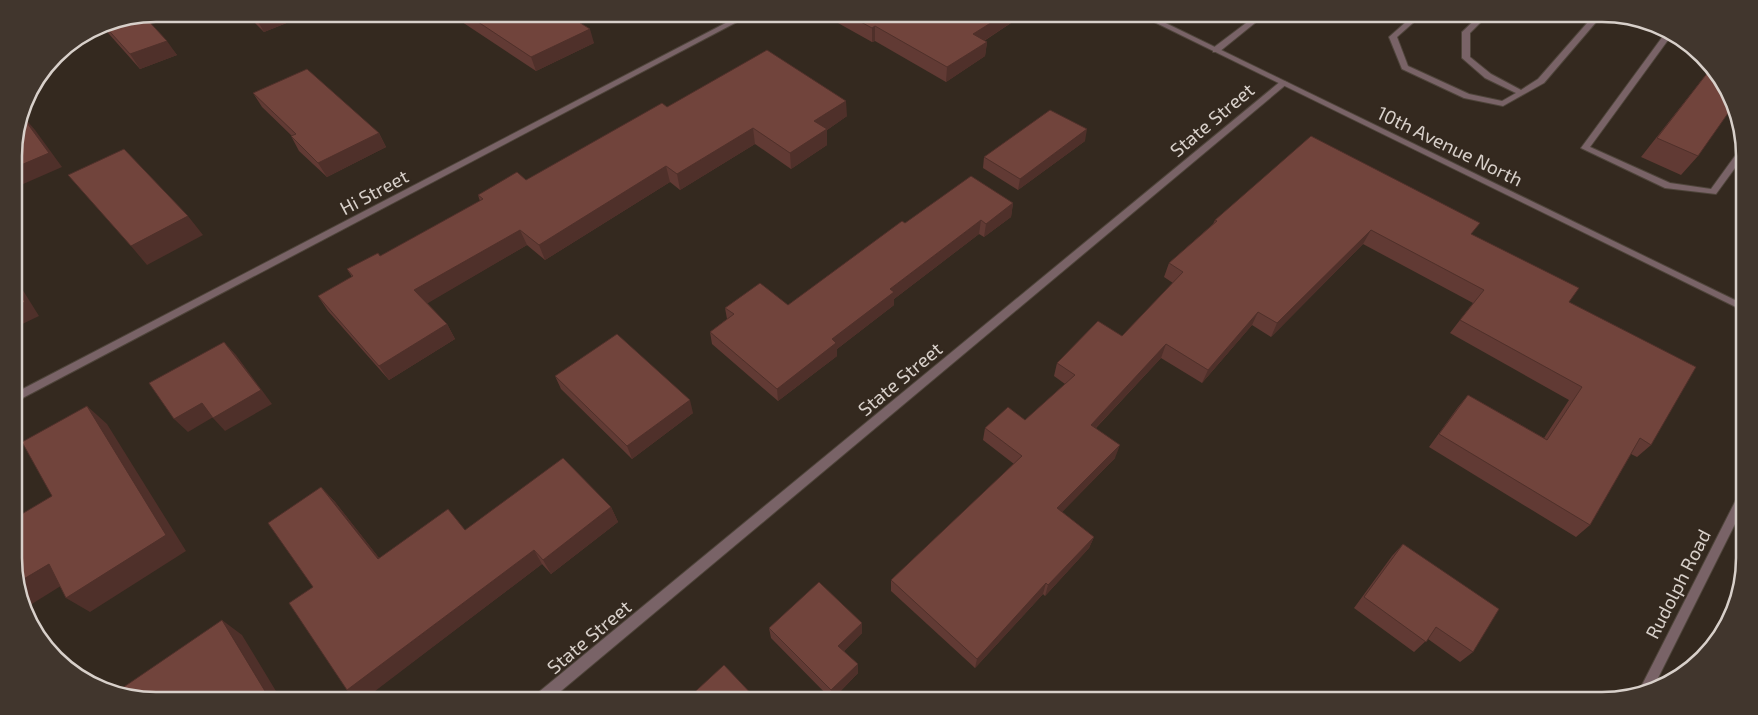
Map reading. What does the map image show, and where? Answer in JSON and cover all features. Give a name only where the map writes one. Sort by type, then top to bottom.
[{"type":"street","name":"10th Avenue North","points":[[1159,22],[1736,304]]},
{"type":"street","points":[[1216,50],[1251,22]]},
{"type":"street","points":[[1410,22],[1393,37],[1405,67],[1467,96],[1503,104],[1541,81],[1592,22]]},
{"type":"street","points":[[1476,22],[1466,32],[1466,58],[1488,76],[1522,93]]},
{"type":"street","name":"Hi Street","points":[[22,394],[732,23]]},
{"type":"street","points":[[1665,38],[1585,148],[1668,186],[1713,192],[1736,161]]},
{"type":"street","name":"State Street","points":[[550,692],[1284,83]]},
{"type":"street","name":"Rudolph Road","points":[[1649,684],[1736,512]]},
{"type":"building","points":[[992,22],[973,34],[987,42],[947,67],[875,26],[872,28],[862,23]]},
{"type":"building","points":[[150,23],[167,41],[130,54],[110,31],[130,25]]},
{"type":"building","points":[[479,23],[580,23],[590,29],[531,57]]},
{"type":"building","points":[[767,50],[846,101],[814,121],[827,129],[790,153],[753,128],[677,174],[666,166],[539,245],[520,230],[414,290],[447,324],[379,366],[318,296],[353,276],[347,269],[378,253],[380,256],[483,199],[478,195],[517,172],[526,180],[662,103],[667,107]]},
{"type":"building","points":[[307,69],[379,133],[318,163],[291,136],[296,134],[253,93]]},
{"type":"building","points":[[1707,74],[1718,90],[1728,113],[1698,156],[1657,138]]},
{"type":"building","points":[[1050,110],[1087,129],[1020,179],[984,157]]},
{"type":"building","points":[[27,123],[49,153],[23,164]]},
{"type":"building","points":[[1311,136],[1480,223],[1471,234],[1579,288],[1569,302],[1696,367],[1651,445],[1640,438],[1590,525],[1439,434],[1468,395],[1547,440],[1582,387],[1460,320],[1484,290],[1371,230],[1277,323],[1258,312],[1208,370],[1166,344],[1091,425],[1120,445],[1057,508],[1094,537],[1048,585],[1046,583],[977,659],[891,580],[1022,456],[985,428],[1008,407],[1025,420],[1075,375],[1057,363],[1098,321],[1122,336],[1183,272],[1169,263]]},
{"type":"building","points":[[124,149],[188,216],[131,246],[68,175]]},
{"type":"building","points":[[971,176],[1013,203],[986,224],[981,220],[890,289],[894,292],[832,339],[836,343],[777,389],[710,332],[734,314],[725,308],[760,283],[788,305],[902,221],[905,223]]},
{"type":"building","points":[[617,334],[690,400],[627,446],[555,376]]},
{"type":"building","points":[[224,342],[261,390],[213,418],[202,403],[174,419],[149,383]]},
{"type":"building","points":[[87,406],[166,535],[66,598],[49,564],[24,579],[22,558],[22,514],[52,496],[22,442]]},
{"type":"building","points":[[563,458],[611,507],[543,560],[534,550],[347,690],[289,603],[313,587],[268,523],[321,487],[378,559],[448,509],[465,530]]},
{"type":"building","points":[[1403,544],[1499,609],[1473,652],[1436,627],[1426,642],[1364,597]]},
{"type":"building","points":[[819,582],[862,623],[838,646],[858,664],[831,690],[769,628]]},
{"type":"building","points":[[222,620],[266,692],[156,692],[123,688]]},
{"type":"building","points":[[724,665],[750,692],[695,692]]}]
